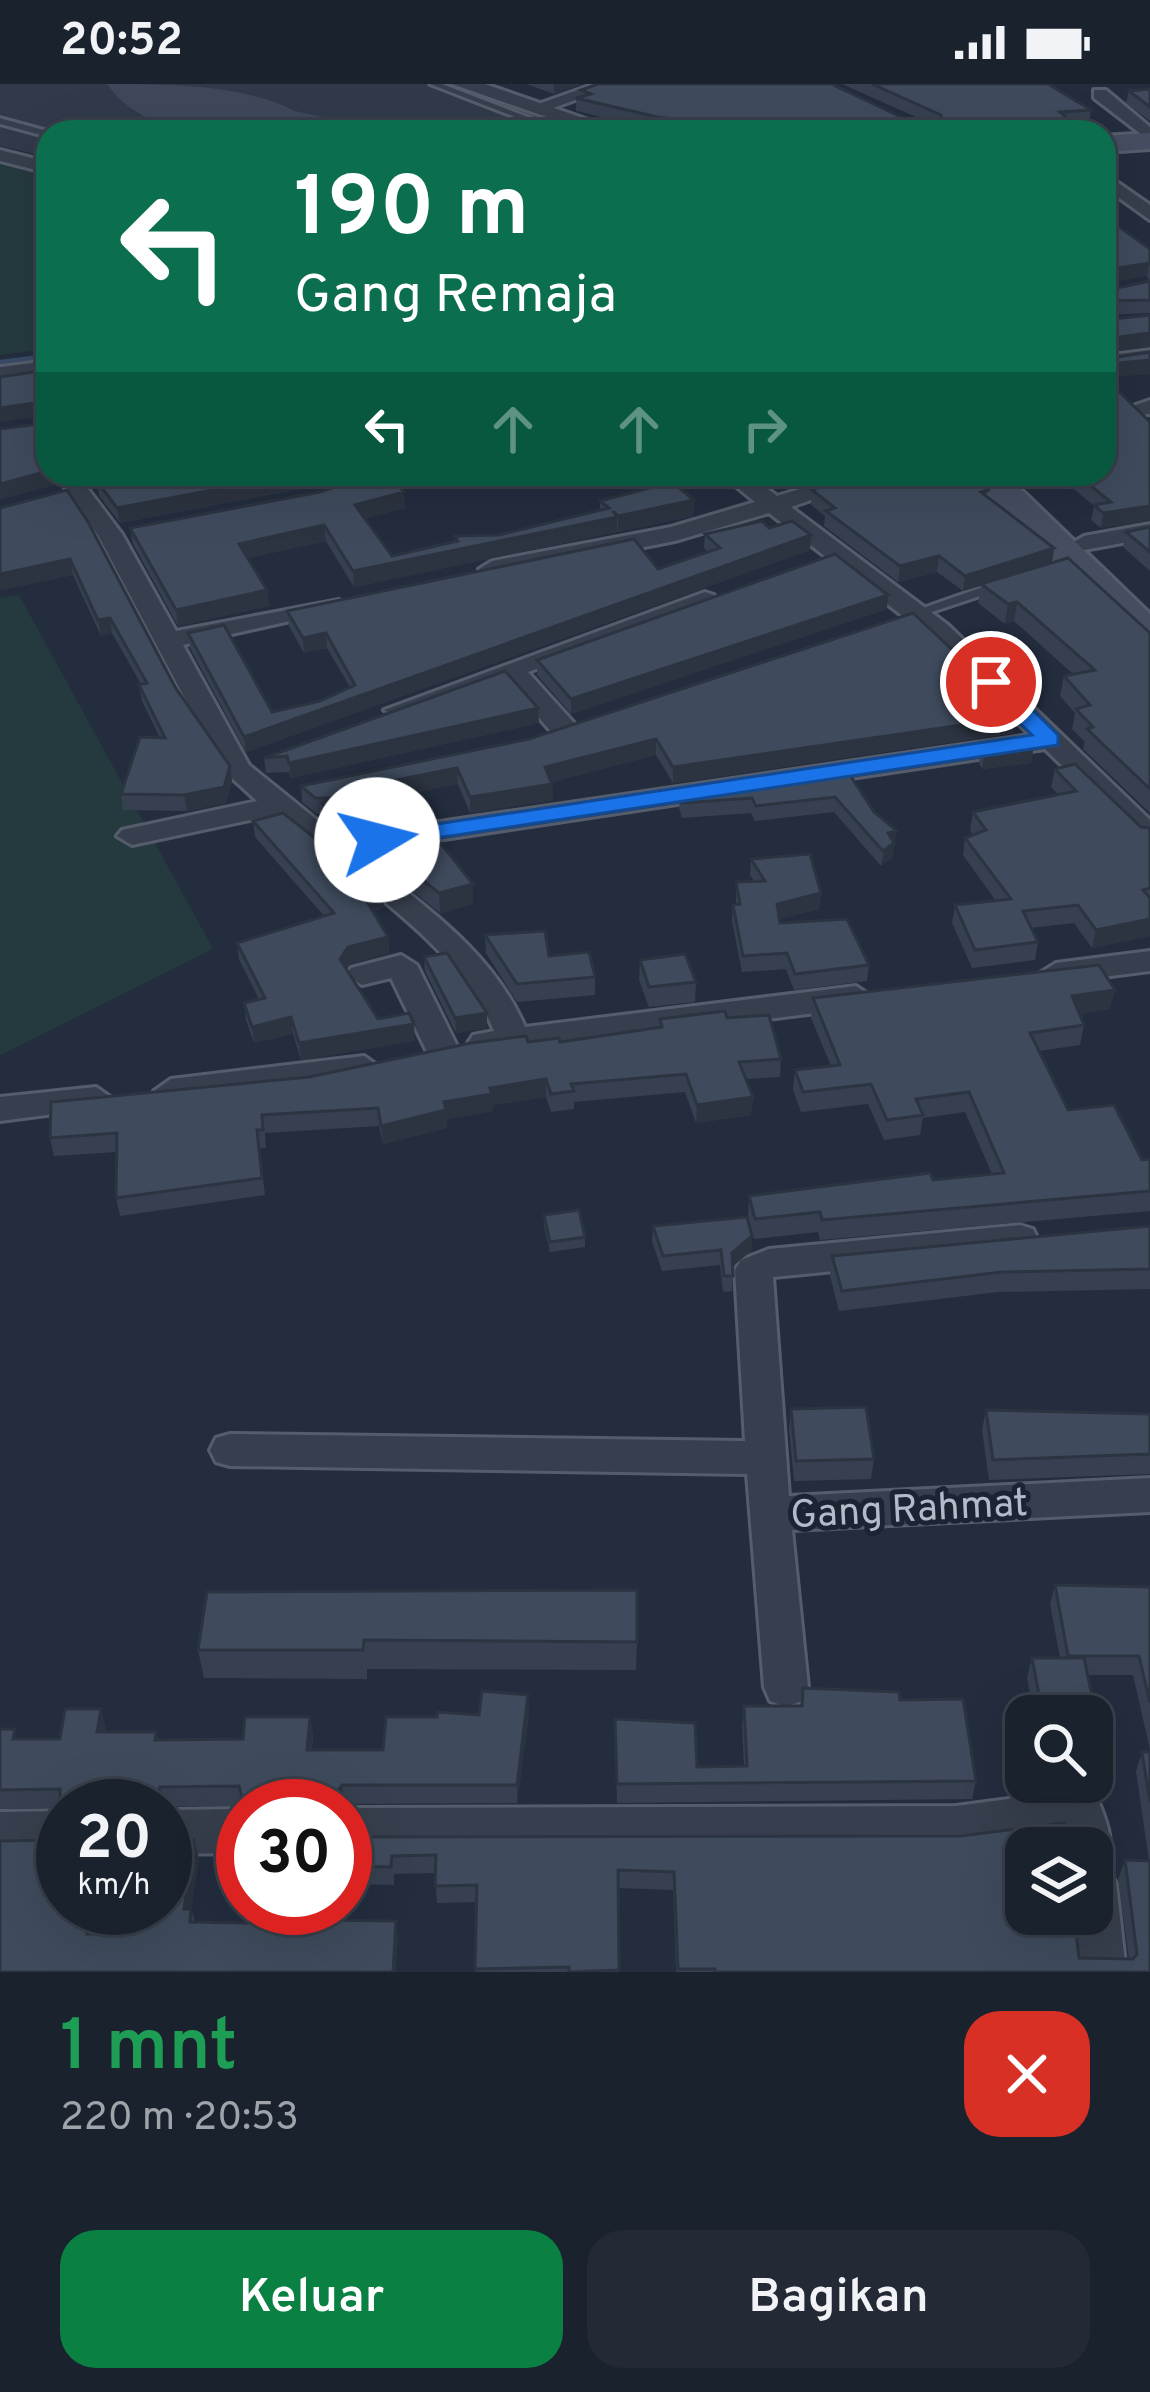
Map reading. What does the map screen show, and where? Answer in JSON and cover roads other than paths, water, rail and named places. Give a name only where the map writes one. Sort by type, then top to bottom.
[{"type":"main road","points":[[1116,146],[1150,142]]},
{"type":"main road","points":[[1008,486],[1150,635]]},
{"type":"main road","points":[[1074,559],[1150,603]]},
{"type":"street","points":[[463,84],[556,120]]},
{"type":"street","points":[[537,116],[612,84]]},
{"type":"street","points":[[1100,94],[1150,142]]},
{"type":"street","points":[[0,155],[36,166]]},
{"type":"street","points":[[1116,187],[1150,214]]},
{"type":"street","points":[[1116,343],[1150,339]]},
{"type":"street","points":[[1124,394],[1150,356]]},
{"type":"street","points":[[0,373],[36,368]]},
{"type":"street","points":[[1124,394],[1150,376]]},
{"type":"street","points":[[747,486],[826,557],[915,613],[1146,825]]},
{"type":"street","points":[[468,574],[675,534],[832,486]]},
{"type":"street","points":[[78,490],[123,535],[168,641],[274,800],[454,947],[495,994],[514,1040]]},
{"type":"street","points":[[1074,559],[1150,531]]},
{"type":"street","points":[[363,723],[728,592]]},
{"type":"street","points":[[168,641],[362,598]]},
{"type":"street","points":[[872,627],[915,613]]},
{"type":"street","points":[[511,669],[574,726],[533,740]]},
{"type":"street","points":[[333,847],[1050,740]]},
{"type":"street","points":[[132,836],[316,787]]},
{"type":"street","points":[[1034,975],[1150,961]]},
{"type":"street","points":[[362,975],[401,964],[417,1058]]},
{"type":"street","points":[[0,1109],[417,1058],[514,1040],[893,992]]},
{"type":"street","points":[[770,1514],[754,1270],[769,1263],[1058,1236]]},
{"type":"street","name":"Gang Rahmat","points":[[230,1450],[766,1458]]},
{"type":"street","name":"Gang Rahmat","points":[[786,1687],[770,1514],[1150,1495]]},
{"type":"street","points":[[372,1830],[956,1828],[1070,1813],[1082,1819],[1084,1827]]},
{"type":"street","points":[[0,1834],[36,1834]]},
{"type":"street","points":[[1097,1935],[1101,1972]]},
{"type":"lane","points":[[434,84],[543,120]]},
{"type":"lane","points":[[531,120],[537,116]]},
{"type":"lane","points":[[0,121],[36,131]]},
{"type":"lane","points":[[915,613],[1019,580]]},
{"type":"waterway","points":[[0,362],[36,358]]}]
